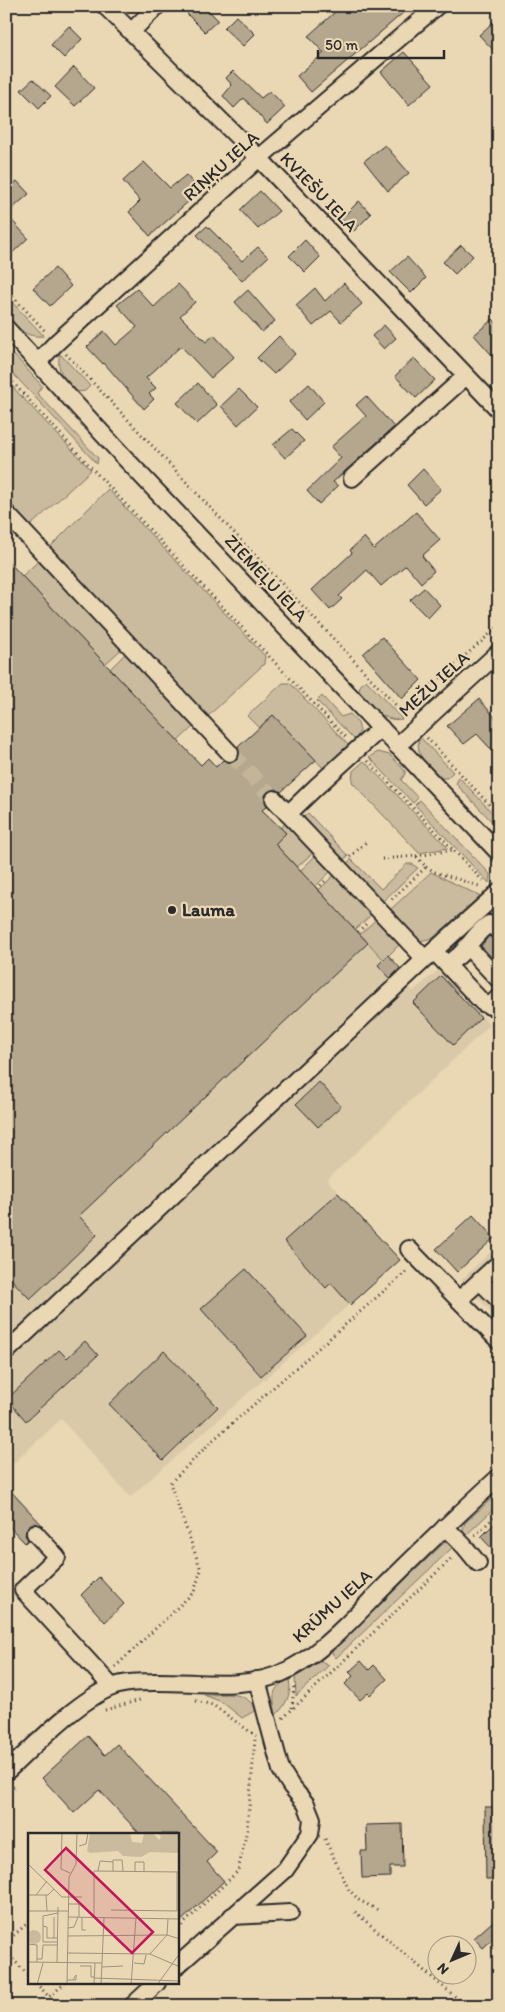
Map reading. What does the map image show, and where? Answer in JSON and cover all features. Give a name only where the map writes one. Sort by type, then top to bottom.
[{"type":"street","name":"KVIEŠU IELA","points":[[105,6],[259,158],[499,410]]},
{"type":"street","points":[[131,32],[157,6]]},
{"type":"street","name":"RIŅĶU IELA","points":[[38,362],[56,343],[259,158],[437,6]]},
{"type":"street","name":"ZIEMEĻU IELA","points":[[6,328],[122,454],[499,853]]},
{"type":"street","points":[[352,478],[466,376]]},
{"type":"street","points":[[6,512],[230,754]]},
{"type":"street","name":"MEŽU IELA","points":[[397,746],[499,652]]},
{"type":"street","points":[[288,814],[381,728]]},
{"type":"street","points":[[274,799],[380,911],[430,955],[446,963],[483,1003],[490,1006],[499,997]]},
{"type":"street","points":[[6,1352],[495,893]]},
{"type":"street","points":[[446,963],[455,961],[481,929],[489,924],[499,931]]},
{"type":"street","points":[[467,946],[499,980]]},
{"type":"street","points":[[415,1255],[499,1341]]},
{"type":"street","points":[[459,1300],[499,1263]]},
{"type":"street","points":[[480,1280],[499,1300]]},
{"type":"street","name":"KRŪMU IELA","points":[[6,1772],[108,1682],[177,1682],[222,1685],[257,1680],[282,1672],[309,1656],[348,1623],[445,1527],[499,1477]]},
{"type":"street","points":[[445,1527],[478,1563]]},
{"type":"street","points":[[35,1534],[57,1557],[23,1590],[108,1682]]},
{"type":"street","points":[[179,1964],[285,1870],[310,1834],[312,1819],[306,1804],[281,1770],[257,1680]]},
{"type":"street","points":[[232,1916],[290,1913]]},
{"type":"street","points":[[132,2006],[156,1984]]},
{"type":"path","points":[[6,290],[499,815]]},
{"type":"path","points":[[6,375],[357,750],[495,893]]},
{"type":"path","points":[[402,711],[499,626]]},
{"type":"path","points":[[382,859],[453,850]]},
{"type":"path","points":[[416,856],[426,867],[435,872],[495,893]]},
{"type":"path","points":[[358,932],[426,867]]},
{"type":"path","points":[[108,1682],[194,1592],[201,1570],[170,1483],[212,1441],[415,1255]]},
{"type":"path","points":[[292,1678],[294,1683],[292,1709]]},
{"type":"path","points":[[179,1928],[238,1871],[247,1830],[255,1736]]},
{"type":"path","points":[[312,1819],[329,1846],[349,1890],[359,1900],[380,1911]]},
{"type":"path","points":[[355,1912],[466,2006]]},
{"type":"path","points":[[6,1942],[28,1923]]},
{"type":"path","points":[[6,1952],[28,1975]]},
{"type":"path","points":[[37,1984],[49,1997],[64,1984]]},
{"type":"shaded area","points":[[8,298],[44,336],[27,334],[6,316],[6,300]]},
{"type":"shaded area","points":[[6,350],[16,357],[42,386],[37,393],[98,458],[97,464],[6,366]]},
{"type":"shaded area","points":[[60,354],[90,386],[85,391],[77,392],[62,375],[59,365]]},
{"type":"shaded area","points":[[6,380],[91,470],[29,527],[6,503]]},
{"type":"shaded area","points":[[108,489],[265,656],[264,664],[207,717],[49,548]]},
{"type":"shaded area","points":[[42,558],[124,647],[105,664],[22,576]]},
{"type":"shaded area","points":[[6,559],[201,765],[208,758],[216,766],[273,715],[316,760],[262,809],[286,833],[275,844],[413,991],[440,969],[490,1025],[327,1180],[400,1260],[130,1497],[61,1419],[13,1464],[6,1457]]},
{"type":"shaded area","points":[[129,650],[197,723],[178,741],[110,669]]},
{"type":"shaded area","points":[[366,680],[402,719],[395,720],[384,716],[369,703],[359,691],[360,686]]},
{"type":"shaded area","points":[[283,683],[290,683],[349,746],[325,770],[273,715],[259,728],[247,716]]},
{"type":"shaded area","points":[[322,696],[341,717],[350,714],[358,723],[360,731],[355,740],[317,701]]},
{"type":"shaded area","points":[[420,737],[453,772],[447,778],[440,778],[423,760],[418,743]]},
{"type":"shaded area","points":[[378,752],[390,755],[405,771],[401,780],[418,798],[413,803],[369,757]]},
{"type":"shaded area","points":[[364,761],[448,848],[419,853],[352,782],[353,771]]},
{"type":"shaded area","points":[[459,777],[499,820],[499,829],[456,784]]},
{"type":"shaded area","points":[[420,800],[490,874],[489,883],[415,805]]},
{"type":"shaded area","points":[[308,813],[348,856],[343,860],[303,818]]},
{"type":"shaded area","points":[[287,821],[316,850],[297,867],[275,844],[281,828]]},
{"type":"shaded area","points":[[318,853],[333,869],[315,887],[300,871]]},
{"type":"shaded area","points":[[351,859],[381,889],[407,864],[412,864],[418,868],[382,902],[347,864]]},
{"type":"shaded area","points":[[337,872],[374,912],[355,930],[319,890]]},
{"type":"shaded area","points":[[431,872],[480,896],[433,938],[420,941],[390,910]]},
{"type":"shaded area","points":[[379,917],[402,942],[384,960],[360,934]]},
{"type":"shaded area","points":[[499,1244],[499,1320],[461,1280]]},
{"type":"shaded area","points":[[499,1492],[499,1504],[465,1536],[463,1529],[465,1523]]},
{"type":"shaded area","points":[[449,1542],[456,1544],[336,1658],[332,1653],[334,1647],[443,1544]]},
{"type":"shaded area","points":[[321,1661],[329,1665],[296,1696],[295,1676]]},
{"type":"shaded area","points":[[289,1679],[290,1690],[287,1699],[276,1715],[274,1694],[283,1682]]},
{"type":"shaded area","points":[[226,1694],[240,1696],[251,1703],[256,1710],[242,1718],[222,1702],[204,1695]]},
{"type":"building","points":[[195,6],[204,6],[218,20],[205,32],[187,14]]},
{"type":"building","points":[[342,6],[411,6],[311,92],[297,76],[324,53],[308,36]]},
{"type":"building","points":[[236,16],[255,34],[243,46],[224,28]]},
{"type":"building","points":[[499,17],[499,56],[479,35]]},
{"type":"building","points":[[69,26],[82,39],[64,58],[51,45]]},
{"type":"building","points":[[404,52],[433,84],[409,105],[381,72]]},
{"type":"building","points":[[74,67],[94,88],[75,106],[55,87]]},
{"type":"building","points":[[233,71],[261,98],[270,91],[285,107],[267,124],[244,98],[234,108],[223,96],[232,85],[226,78]]},
{"type":"building","points":[[33,79],[51,96],[39,108],[21,90]]},
{"type":"building","points":[[385,145],[409,173],[388,191],[364,161]]},
{"type":"building","points":[[144,162],[170,188],[186,175],[200,191],[150,236],[129,212],[140,201],[123,181]]},
{"type":"building","points":[[17,181],[29,194],[6,214],[6,191]]},
{"type":"building","points":[[260,191],[279,211],[258,229],[240,210]]},
{"type":"building","points":[[359,201],[371,214],[354,231],[341,219]]},
{"type":"building","points":[[6,214],[28,238],[6,259]]},
{"type":"building","points":[[207,226],[242,261],[258,247],[268,257],[242,281],[197,235]]},
{"type":"building","points":[[305,240],[320,257],[305,272],[289,256]]},
{"type":"building","points":[[461,245],[473,256],[455,274],[443,262]]},
{"type":"building","points":[[407,257],[426,278],[411,293],[390,272]]},
{"type":"building","points":[[55,268],[71,286],[50,306],[33,288]]},
{"type":"building","points":[[344,283],[362,304],[341,322],[331,311],[313,326],[296,305],[315,288],[325,301]]},
{"type":"building","points":[[178,284],[195,302],[180,316],[206,342],[214,335],[234,357],[211,378],[181,346],[146,378],[156,388],[149,394],[154,399],[144,409],[104,363],[87,347],[104,331],[116,345],[137,327],[117,305],[137,289],[154,307]]},
{"type":"building","points":[[248,290],[275,321],[262,332],[235,302]]},
{"type":"building","points":[[493,319],[499,326],[499,363],[474,335]]},
{"type":"building","points":[[384,325],[396,338],[384,349],[372,336]]},
{"type":"building","points":[[279,336],[295,354],[274,374],[257,358]]},
{"type":"building","points":[[414,358],[435,380],[416,398],[395,376]]},
{"type":"building","points":[[198,383],[217,405],[197,424],[177,403]]},
{"type":"building","points":[[309,384],[324,402],[305,420],[289,402]]},
{"type":"building","points":[[239,389],[257,407],[238,425],[221,406]]},
{"type":"building","points":[[366,396],[394,427],[333,482],[338,486],[319,504],[307,491],[341,458],[331,447],[366,416],[356,405]]},
{"type":"building","points":[[292,429],[304,441],[285,458],[273,445]]},
{"type":"building","points":[[423,469],[441,489],[424,504],[407,485]]},
{"type":"building","points":[[416,512],[440,540],[422,556],[434,571],[421,583],[406,565],[381,586],[367,570],[339,596],[342,599],[330,610],[312,590],[352,553],[350,550],[364,537],[374,549]]},
{"type":"building","name":"Lauma","points":[[6,559],[201,765],[208,758],[216,767],[223,760],[232,763],[236,761],[240,755],[238,747],[273,715],[316,760],[281,792],[276,789],[268,791],[264,797],[267,806],[262,810],[286,833],[275,844],[368,943],[79,1216],[97,1235],[30,1299],[6,1274]]},
{"type":"building","points":[[424,588],[440,605],[428,618],[410,600]]},
{"type":"building","points":[[382,637],[421,680],[402,699],[363,654]]},
{"type":"building","points":[[479,699],[499,722],[499,758],[477,734],[464,744],[447,726]]},
{"type":"building","points":[[489,936],[499,944],[499,965],[481,946]]},
{"type":"building","points":[[388,955],[400,968],[390,978],[378,965]]},
{"type":"building","points":[[441,976],[481,1018],[453,1045],[413,1003]]},
{"type":"building","points":[[319,1082],[341,1106],[318,1127],[296,1104]]},
{"type":"building","points":[[338,1193],[400,1260],[350,1305],[331,1283],[326,1288],[284,1241]]},
{"type":"building","points":[[473,1215],[494,1238],[457,1272],[436,1249]]},
{"type":"building","points":[[246,1269],[307,1336],[261,1376],[201,1309]]},
{"type":"building","points":[[85,1341],[98,1355],[26,1421],[7,1399],[59,1350],[67,1358]]},
{"type":"building","points":[[164,1351],[218,1407],[163,1460],[109,1404]]},
{"type":"building","points":[[6,1486],[43,1526],[33,1523],[28,1526],[25,1535],[28,1540],[25,1543],[6,1523]]},
{"type":"building","points":[[499,1519],[499,1556],[481,1537]]},
{"type":"building","points":[[99,1577],[124,1604],[105,1622],[81,1595]]},
{"type":"building","points":[[361,1661],[369,1670],[374,1665],[387,1679],[370,1695],[368,1693],[360,1700],[345,1684],[353,1676],[349,1672]]},
{"type":"building","points":[[88,1736],[105,1755],[117,1744],[217,1852],[207,1862],[224,1881],[179,1923],[179,1833],[139,1833],[99,1790],[74,1813],[42,1778]]},
{"type":"building","points":[[485,1807],[499,1807],[499,1879],[486,1879]]},
{"type":"building","points":[[402,1824],[403,1867],[390,1867],[390,1877],[362,1878],[361,1851],[367,1851],[366,1825]]},
{"type":"building","points":[[499,1916],[499,1933],[483,1948],[478,1942],[478,1934]]},
{"type":"tunnel","points":[[230,753],[274,799]]},
{"type":"place","name":"Lauma","points":[[172,910]]}]
